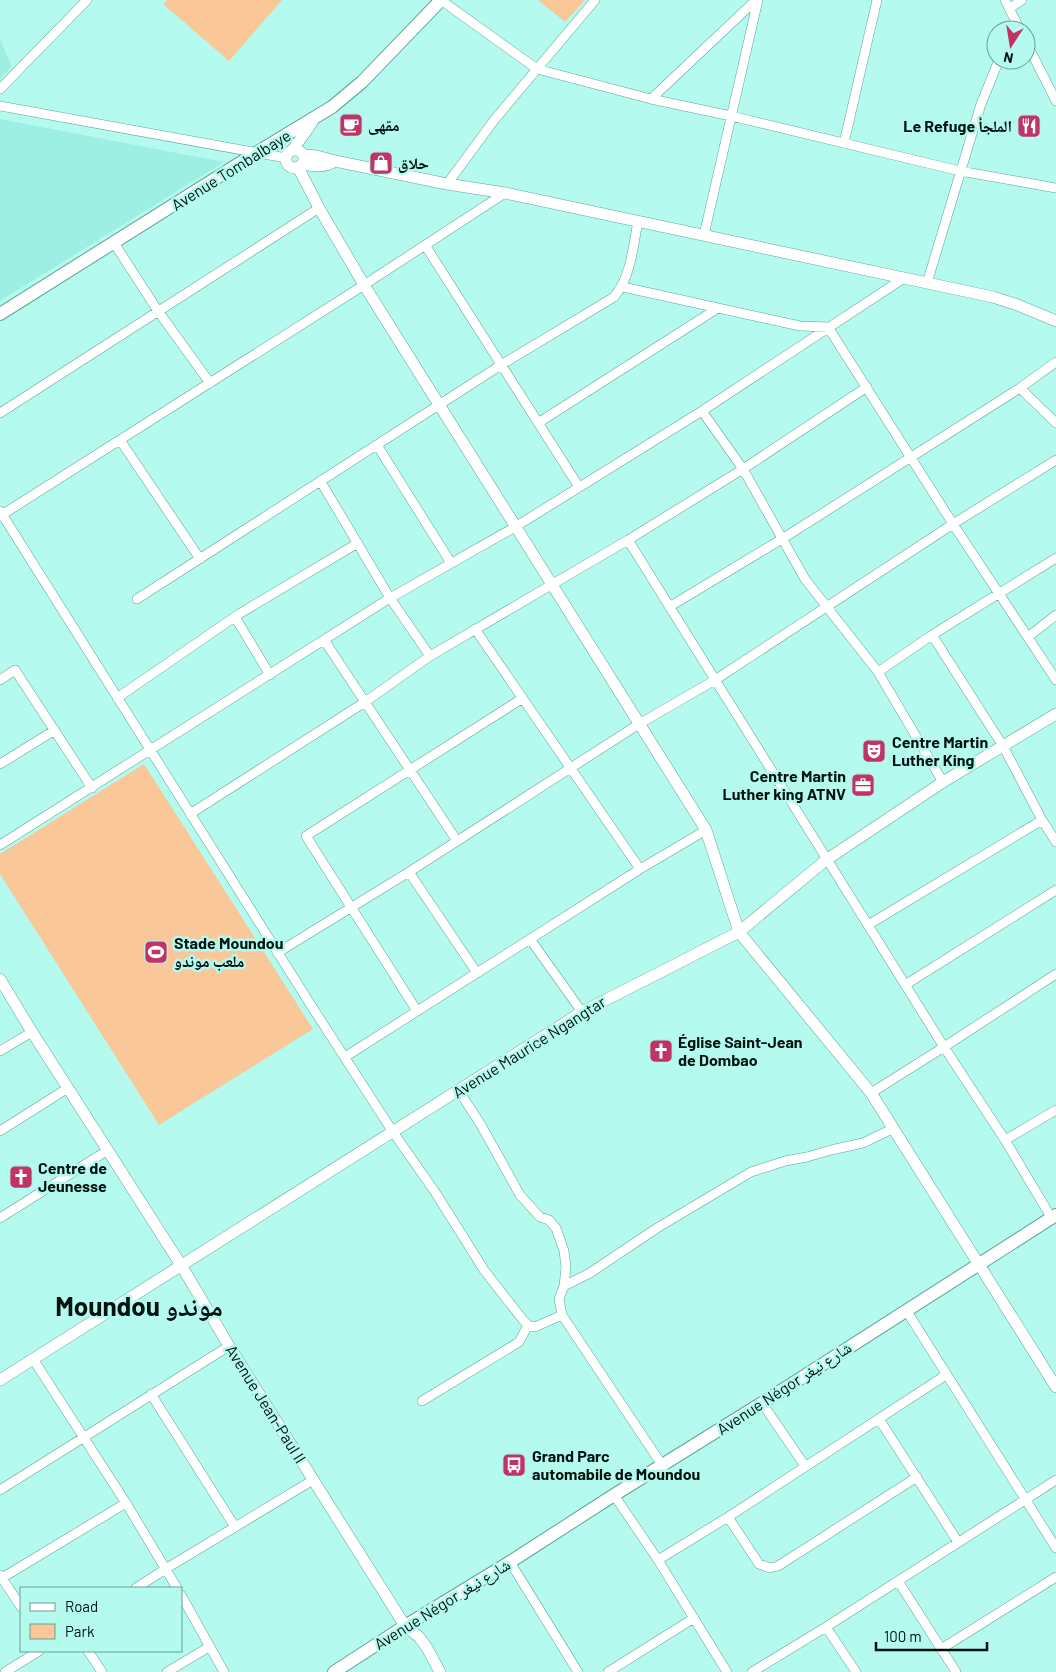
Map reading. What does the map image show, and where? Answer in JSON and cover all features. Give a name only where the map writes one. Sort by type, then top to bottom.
[{"type":"main road","name":"Avenue Tombalbaye","points":[[0,314],[256,153],[311,124],[362,82],[441,0]]},
{"type":"main road","name":"Avenue Négor شارع نيغر","points":[[334,1672],[762,1403],[1054,1216]]},
{"type":"street","points":[[0,89],[87,0]]},
{"type":"street","points":[[441,0],[537,69],[651,99],[731,116],[960,171],[1056,188]]},
{"type":"street","points":[[446,184],[495,118],[595,0]]},
{"type":"street","points":[[651,99],[757,0]]},
{"type":"street","points":[[704,235],[757,0]]},
{"type":"street","points":[[844,143],[877,0]]},
{"type":"street","points":[[1014,20],[1008,4],[1020,1]]},
{"type":"street","points":[[1036,62],[1056,102]]},
{"type":"street","points":[[927,283],[981,104],[995,70]]},
{"type":"street","points":[[0,106],[256,153],[298,158],[317,156],[446,184],[505,193],[993,297],[1018,305],[1056,322]]},
{"type":"street","points":[[311,124],[298,141],[298,158],[319,208],[364,285],[706,830],[739,932],[871,1093],[1055,1383]]},
{"type":"street","points":[[505,193],[364,285],[1,514],[277,953],[484,1270],[528,1325],[535,1327],[562,1316]]},
{"type":"street","points":[[0,413],[319,208]]},
{"type":"street","points":[[137,599],[501,365],[614,297],[622,287],[628,273],[638,221]]},
{"type":"street","points":[[114,243],[158,311],[210,383]]},
{"type":"street","points":[[425,245],[579,487]]},
{"type":"street","points":[[0,845],[390,598],[515,527],[702,410],[904,278]]},
{"type":"street","points":[[622,287],[800,326],[828,327]]},
{"type":"street","points":[[538,423],[718,308]]},
{"type":"street","points":[[828,327],[953,524],[1056,680]]},
{"type":"street","points":[[669,607],[782,539],[1020,388],[1056,362]]},
{"type":"street","points":[[190,814],[365,702],[430,656],[628,540],[743,469],[866,386]]},
{"type":"street","points":[[1020,388],[1056,423]]},
{"type":"street","points":[[702,410],[743,469],[805,579],[878,672],[943,782]]},
{"type":"street","points":[[120,440],[200,558]]},
{"type":"street","points":[[377,445],[451,563]]},
{"type":"street","points":[[277,953],[409,872],[639,724],[715,680],[953,524],[1056,460]]},
{"type":"street","points":[[321,482],[390,598],[430,656]]},
{"type":"street","points":[[628,540],[826,860],[1054,1216]]},
{"type":"street","points":[[117,698],[234,617],[358,543]]},
{"type":"street","points":[[878,672],[932,634],[1056,558]]},
{"type":"street","points":[[1028,637],[1056,615]]},
{"type":"street","points":[[234,617],[270,675]]},
{"type":"street","points":[[475,629],[640,869]]},
{"type":"street","points":[[932,634],[1003,746],[1042,820],[1056,842]]},
{"type":"street","points":[[324,640],[457,841]]},
{"type":"street","points":[[0,680],[15,670],[92,788]]},
{"type":"street","points":[[417,1011],[306,836],[523,698]]},
{"type":"street","name":"Avenue Maurice Ngangtar","points":[[0,1380],[582,1012],[739,932],[826,860],[943,782],[1056,714]]},
{"type":"street","points":[[0,764],[55,730]]},
{"type":"street","points":[[868,925],[1042,820]]},
{"type":"street","points":[[345,1057],[640,869],[706,830]]},
{"type":"street","points":[[409,872],[477,973]]},
{"type":"street","points":[[905,985],[1056,890]]},
{"type":"street","points":[[530,939],[582,1012]]},
{"type":"street","points":[[871,1093],[1056,974]]},
{"type":"street","name":"Avenue Jean-Paul II","points":[[0,979],[181,1265],[229,1346],[405,1626],[423,1642],[440,1672]]},
{"type":"street","points":[[0,1050],[32,1032]]},
{"type":"street","points":[[0,1132],[68,1088]]},
{"type":"street","points":[[458,1091],[481,1125],[520,1196],[540,1217],[550,1220],[556,1228],[564,1251],[566,1267],[564,1286],[559,1299],[562,1316],[662,1465]]},
{"type":"street","points":[[1005,1140],[1056,1110]]},
{"type":"street","points":[[564,1286],[590,1273],[657,1228],[752,1172],[785,1160],[807,1157],[863,1143],[894,1128]]},
{"type":"street","points":[[0,1218],[108,1150]]},
{"type":"street","points":[[906,1310],[1056,1548]]},
{"type":"street","points":[[422,1401],[519,1342],[528,1325]]},
{"type":"street","points":[[0,1490],[229,1346]]},
{"type":"street","points":[[33,1359],[167,1568],[176,1587]]},
{"type":"street","points":[[658,1560],[946,1376]]},
{"type":"street","points":[[151,1394],[235,1527]]},
{"type":"street","points":[[762,1403],[805,1466]]},
{"type":"street","points":[[879,1419],[958,1542]]},
{"type":"street","points":[[728,1517],[760,1564],[770,1568],[778,1566],[917,1477]]},
{"type":"street","points":[[138,1587],[313,1480]]},
{"type":"street","points":[[754,1671],[1056,1480]]},
{"type":"street","points":[[614,1495],[658,1560],[727,1672]]},
{"type":"street","points":[[20,1606],[1,1577],[126,1503]]},
{"type":"street","points":[[510,1562],[578,1672]]},
{"type":"street","points":[[941,1649],[1056,1577]]},
{"type":"street","points":[[898,1581],[956,1672]]},
{"type":"street","points":[[182,1598],[224,1672]]},
{"type":"street","points":[[608,1672],[694,1618]]},
{"type":"street","points":[[826,1627],[856,1672]]},
{"type":"street","points":[[168,1672],[209,1647]]},
{"type":"street","points":[[5,1672],[37,1652]]},
{"type":"street","points":[[89,1652],[102,1672]]},
{"type":"shaded area","points":[[0,40],[12,66],[0,79]]},
{"type":"shaded area","points":[[0,119],[224,162],[0,301]]},
{"type":"green space","points":[[167,0],[282,0],[229,61],[163,4]]},
{"type":"green space","points":[[538,0],[585,0],[565,22]]},
{"type":"green space","name":"Stade Moundou ملعب موندو","points":[[144,764],[313,1029],[159,1125],[0,874],[0,854]]},
{"type":"place","name":"مقهى","points":[[351,125]]},
{"type":"place","name":"Le Refuge الملجأ","points":[[1029,126]]},
{"type":"place","name":"حلاق","points":[[381,163]]},
{"type":"place","name":"Centre Martin Luther King","points":[[874,751]]},
{"type":"place","name":"Centre Martin Luther king ATNV","points":[[863,785]]},
{"type":"place","name":"Stade Moundou ملعب موندو","points":[[156,952]]},
{"type":"place","name":"Église Saint-Jean de Dombao","points":[[661,1051]]},
{"type":"place","name":"Centre de Jeunesse","points":[[21,1177]]},
{"type":"place","name":"Grand Parc automabile de Moundou","points":[[514,1465]]},
{"type":"district","name":"Moundou موندو","points":[[139,1307]]}]
